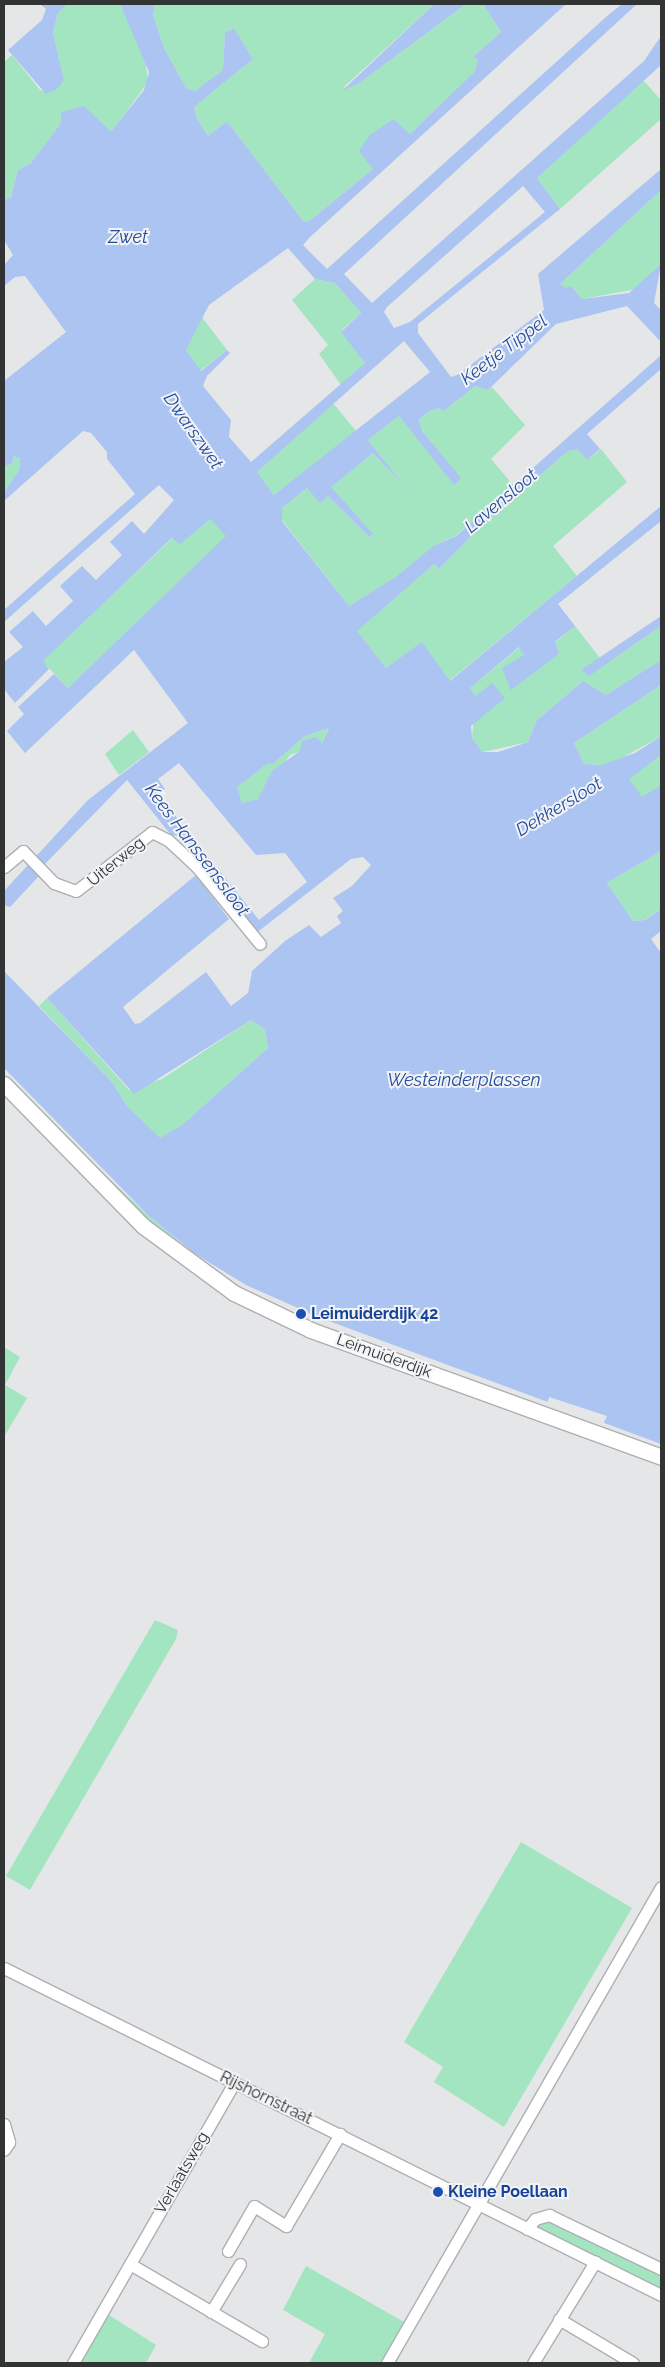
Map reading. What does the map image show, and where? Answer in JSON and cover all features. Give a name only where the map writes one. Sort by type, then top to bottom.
[{"type":"street","name":"Uiterweg","points":[[4,867],[23,851],[43,874],[61,887],[76,891],[152,832],[168,840],[197,866],[260,944]]},
{"type":"street","name":"Leimuiderdijk","points":[[4,1084],[143,1226],[234,1293],[311,1330],[661,1457]]},
{"type":"street","points":[[387,2363],[661,1887]]},
{"type":"street","name":"Rijshornstraat","points":[[4,1970],[340,2134],[526,2229],[661,2294]]},
{"type":"street","name":"Verlaatsweg","points":[[73,2363],[234,2083]]},
{"type":"street","points":[[4,2150],[5,2129]]},
{"type":"street","points":[[228,2251],[254,2206],[286,2226],[340,2134]]},
{"type":"street","points":[[526,2229],[535,2219],[549,2215],[661,2269]]},
{"type":"street","points":[[533,2363],[595,2262]]},
{"type":"street","points":[[130,2264],[262,2340]]},
{"type":"street","points":[[211,2312],[240,2264]]},
{"type":"street","points":[[559,2319],[633,2363]]},
{"type":"green space","points":[[68,4],[120,4],[145,59],[148,82],[111,133],[77,109],[61,112],[61,123],[31,163],[18,170],[11,197],[4,200],[4,62],[12,55],[41,91],[64,80],[53,33],[58,13]]},
{"type":"green space","points":[[155,4],[434,4],[343,88],[358,84],[466,4],[483,4],[501,32],[474,56],[478,61],[474,72],[410,134],[394,119],[373,169],[308,222],[303,221],[227,121],[208,136],[197,119],[194,107],[253,59],[234,28],[225,33],[223,70],[195,91],[186,88],[164,48],[153,15]]},
{"type":"green space","points":[[642,79],[661,100],[661,119],[560,209],[537,178]]},
{"type":"green space","points":[[661,190],[661,264],[637,289],[582,299],[571,286],[565,289],[560,284]]},
{"type":"green space","points":[[315,279],[335,283],[361,313],[342,330],[365,363],[341,385],[319,354],[328,345],[292,300]]},
{"type":"green space","points":[[201,316],[227,350],[200,371],[186,350]]},
{"type":"green space","points":[[475,386],[488,390],[492,387],[525,425],[491,459],[514,486],[455,536],[432,547],[396,578],[349,606],[282,520],[282,508],[307,488],[328,496],[369,537],[372,534],[330,487],[373,453],[405,487],[368,440],[399,416],[454,484],[460,478],[422,431],[419,422],[426,413],[438,408],[444,411]]},
{"type":"green space","points":[[333,403],[356,431],[274,495],[257,472]]},
{"type":"green space","points":[[576,448],[587,460],[601,449],[627,482],[553,546],[577,576],[449,681],[422,643],[386,668],[357,631],[358,628],[434,564],[439,569],[482,525],[568,451]]},
{"type":"green space","points":[[14,456],[20,457],[19,470],[4,492],[4,466],[12,464]]},
{"type":"green space","points":[[210,519],[227,536],[68,688],[42,661],[173,538]]},
{"type":"green space","points":[[575,626],[600,658],[582,670],[612,660],[661,626],[661,660],[606,695],[583,681],[537,720],[528,742],[483,752],[472,738],[476,696],[470,688],[520,647],[524,655],[559,655],[555,643]]},
{"type":"green space","points":[[661,685],[661,736],[617,761],[602,765],[584,764],[574,743]]},
{"type":"green space","points":[[329,728],[322,744],[290,755],[258,799],[242,804],[236,787],[267,764],[273,764],[305,736]]},
{"type":"green space","points":[[133,730],[149,752],[119,775],[105,754]]},
{"type":"green space","points":[[661,755],[661,785],[642,798],[628,779]]},
{"type":"green space","points":[[661,851],[661,909],[644,920],[633,921],[607,883]]},
{"type":"green space","points":[[47,998],[129,1090],[162,1079],[251,1020],[265,1029],[268,1048],[182,1125],[160,1139],[127,1106],[112,1082],[39,1006]]},
{"type":"green space","points":[[101,1171],[180,1242],[173,1243],[158,1231],[101,1177]]},
{"type":"green space","points":[[4,1347],[20,1357],[5,1385],[27,1398],[4,1437]]},
{"type":"green space","points":[[155,1620],[178,1630],[176,1639],[30,1890],[6,1876]]},
{"type":"green space","points":[[521,1842],[632,1908],[504,2127],[434,2082],[443,2067],[404,2042]]},
{"type":"green space","points":[[541,2218],[661,2276],[661,2288],[534,2226]]},
{"type":"green space","points":[[306,2266],[404,2322],[380,2363],[309,2363],[325,2334],[283,2310]]},
{"type":"green space","points":[[106,2313],[156,2345],[146,2363],[77,2363]]},
{"type":"water","points":[[40,4],[68,4],[58,13],[53,33],[64,80],[57,89],[46,94],[8,50],[42,20],[46,9]]},
{"type":"water","points":[[120,4],[155,4],[153,15],[164,48],[186,88],[195,91],[223,70],[225,33],[234,28],[253,59],[194,107],[197,119],[208,136],[227,121],[303,221],[308,222],[373,169],[359,151],[370,135],[394,119],[410,134],[474,72],[478,61],[474,56],[501,32],[483,4],[566,4],[309,238],[303,245],[327,269],[606,17],[622,4],[637,4],[344,274],[372,303],[644,61],[661,36],[661,65],[537,178],[560,209],[418,324],[418,333],[451,377],[457,375],[544,310],[538,274],[661,169],[661,190],[560,284],[565,288],[571,286],[582,299],[629,293],[661,264],[654,303],[661,310],[661,342],[661,369],[587,434],[600,449],[587,460],[577,449],[568,451],[482,525],[439,569],[434,564],[357,631],[386,668],[422,642],[450,681],[661,506],[661,521],[558,604],[575,626],[555,642],[559,654],[511,690],[502,668],[524,655],[519,647],[470,688],[476,696],[492,683],[505,698],[471,726],[472,738],[483,752],[498,752],[528,742],[537,720],[583,681],[606,695],[661,660],[661,685],[574,743],[584,764],[602,765],[635,753],[661,736],[661,755],[629,779],[642,797],[661,785],[661,851],[607,883],[633,921],[645,920],[661,909],[661,931],[651,939],[661,953],[661,1444],[318,1317],[246,1285],[194,1253],[149,1216],[4,1068],[4,971],[112,1082],[127,1106],[160,1138],[182,1125],[268,1048],[265,1029],[251,1020],[134,1094],[47,998],[196,875],[229,919],[123,1007],[135,1024],[140,1023],[206,972],[231,1006],[248,993],[252,971],[285,941],[309,925],[321,937],[341,923],[337,916],[343,911],[333,898],[352,886],[371,865],[363,857],[351,859],[255,934],[214,883],[219,879],[200,855],[181,836],[171,835],[127,780],[43,866],[39,876],[10,907],[4,905],[4,891],[88,800],[188,723],[134,650],[25,753],[7,731],[24,714],[18,707],[54,674],[68,688],[226,536],[210,519],[180,544],[172,538],[43,661],[49,669],[15,703],[4,689],[4,662],[23,647],[9,632],[33,611],[46,626],[73,601],[60,586],[82,566],[96,580],[122,555],[110,542],[132,521],[144,534],[174,500],[159,485],[4,622],[4,610],[135,494],[107,459],[107,452],[91,433],[83,431],[4,501],[4,492],[19,470],[20,458],[14,456],[12,464],[4,466],[4,381],[66,332],[25,276],[15,277],[4,286],[4,265],[13,255],[4,240],[4,200],[11,197],[18,170],[31,163],[61,123],[61,112],[84,106],[111,132],[144,90],[149,72]],"holes":[[[523,186],[545,212],[410,322],[394,328],[384,312],[387,307]],[[288,248],[315,279],[335,283],[361,313],[341,332],[365,363],[251,462],[229,437],[231,420],[203,386],[207,376],[230,353],[227,350],[201,371],[186,350],[209,305]],[[627,306],[661,342],[660,356],[456,536],[432,547],[396,577],[349,606],[282,521],[282,508],[307,488],[320,503],[328,496],[369,537],[373,534],[331,487],[373,453],[405,487],[368,440],[399,416],[454,485],[461,478],[422,431],[419,421],[426,413],[438,408],[444,411],[475,386],[488,390],[556,324]],[[404,341],[430,372],[274,495],[257,472]],[[329,728],[322,744],[316,737],[302,741],[300,751],[272,771],[258,799],[242,803],[237,787],[267,764],[273,764],[305,736]],[[179,763],[256,855],[285,853],[307,882],[259,920],[158,794],[165,789],[158,779]]]},
{"type":"water","points":[[434,4],[466,4],[358,84],[343,90]]},
{"type":"water","points":[[661,616],[661,626],[589,676],[581,670]]},
{"type":"pier","points":[[549,1397],[607,1416],[603,1425],[547,1405]]},
{"type":"place","name":"Leimuiderdijk 42","points":[[301,1314]]},
{"type":"place","name":"Kleine Poellaan","points":[[438,2192]]},
{"type":"water label","name":"Zwet","points":[[128,237]]},
{"type":"water label","name":"Keetje Tippel","points":[[504,350]]},
{"type":"water label","name":"Dwarszwet","points":[[193,431]]},
{"type":"water label","name":"Lavensloot","points":[[501,501]]},
{"type":"water label","name":"Dekkersloot","points":[[559,807]]},
{"type":"water label","name":"Kees Hanssenssloot","points":[[197,850]]},
{"type":"water label","name":"Westeinderplassen","points":[[464,1080]]}]
